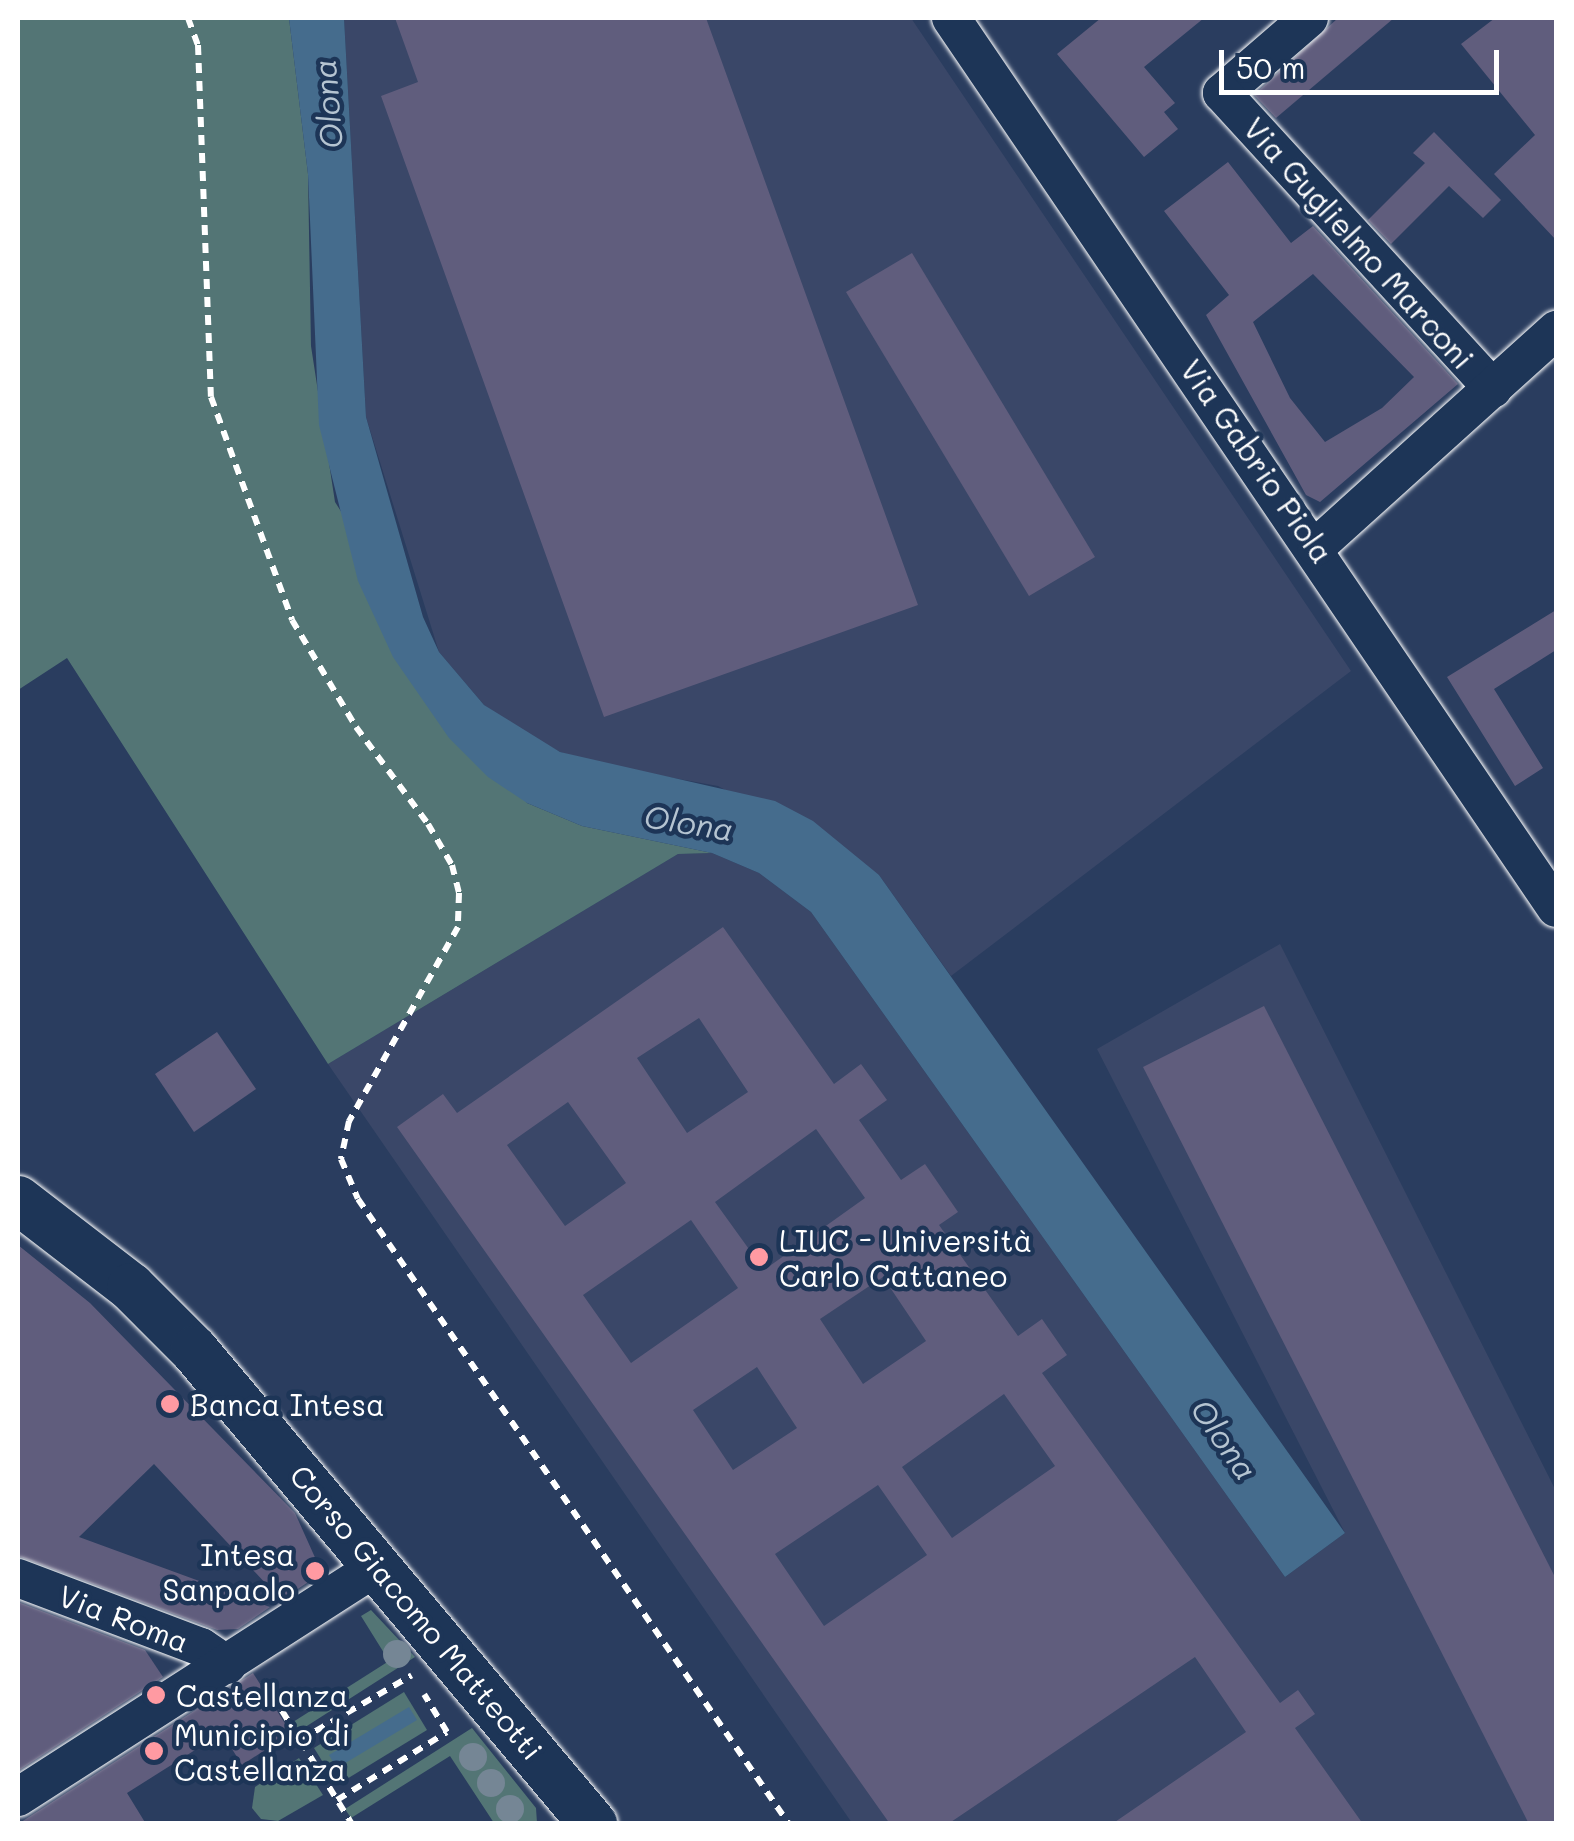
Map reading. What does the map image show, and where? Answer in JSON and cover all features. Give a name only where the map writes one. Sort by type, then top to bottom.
[{"type":"main road","name":"Corso Giacomo Matteotti","points":[[18,1200],[130,1287],[194,1350],[594,1824]]},
{"type":"street","name":"Via Gabrio Piola","points":[[951,18],[1316,547],[1556,908]]},
{"type":"street","name":"Via Guglielmo Marconi","points":[[1309,18],[1222,93],[1493,389]]},
{"type":"street","name":"Via Guglielmo Marconi","points":[[1316,547],[1493,389],[1552,346]]},
{"type":"street","points":[[18,1796],[228,1666],[378,1566]]},
{"type":"street","name":"Via Roma","points":[[18,1578],[201,1647],[228,1666]]},
{"type":"path","points":[[188,18],[198,46],[212,397],[292,620],[356,727],[428,824],[452,865],[459,894],[458,926],[349,1121],[342,1159],[358,1199],[789,1824]]},
{"type":"path","points":[[300,1740],[410,1672],[447,1732],[338,1800]]},
{"type":"path","points":[[294,1730],[352,1824]]},
{"type":"shaded area","points":[[344,18],[911,18],[1351,671],[951,976],[879,875],[718,786],[606,766],[560,752],[516,728],[484,705],[439,652],[366,417]]},
{"type":"shaded area","name":"LIUC - Università Carlo Cattaneo","points":[[712,853],[759,873],[811,912],[1285,1577],[1345,1533],[1097,1049],[1280,944],[1556,1491],[1556,1823],[852,1823],[328,1064],[678,854]]},
{"type":"green space","points":[[18,18],[289,18],[308,174],[311,346],[335,502],[527,803],[582,826],[712,853],[678,854],[328,1064],[67,658],[18,690]]},
{"type":"green space","points":[[371,1610],[415,1657],[299,1731],[293,1722],[389,1661],[361,1616]]},
{"type":"green space","points":[[404,1692],[427,1730],[337,1785],[314,1748]]},
{"type":"green space","points":[[472,1728],[536,1808],[537,1823],[494,1823],[450,1756],[351,1818],[345,1809]]},
{"type":"green space","points":[[299,1758],[323,1795],[278,1821],[261,1819],[252,1808],[255,1787]]},
{"type":"water","name":"Olona","points":[[289,18],[344,18],[366,417],[423,617],[439,652],[484,705],[560,752],[775,801],[813,821],[879,875],[1345,1533],[1285,1577],[811,912],[759,873],[712,853],[582,826],[527,803],[488,777],[449,738],[393,657],[358,581],[319,425],[308,174]]},
{"type":"water","points":[[409,1707],[417,1720],[337,1768],[329,1755]]},
{"type":"building","points":[[395,18],[706,18],[918,605],[604,717],[381,96],[418,82]]},
{"type":"building","points":[[1101,18],[1204,18],[1144,67],[1175,103],[1164,112],[1178,129],[1144,157],[1057,54]]},
{"type":"building","points":[[1338,18],[1394,18],[1276,118],[1254,95]]},
{"type":"building","points":[[1495,18],[1556,18],[1556,240],[1494,174],[1535,135],[1461,44]]},
{"type":"building","points":[[1434,132],[1501,200],[1483,218],[1449,186],[1391,244],[1368,220],[1425,163],[1413,153]]},
{"type":"building","points":[[1228,162],[1291,243],[1313,226],[1458,384],[1320,502],[1306,495],[1206,315],[1229,295],[1164,211]],"holes":[[[1313,274],[1414,377],[1382,408],[1325,442],[1290,398],[1253,322]]]},
{"type":"building","points":[[912,253],[1095,557],[1029,596],[846,292]]},
{"type":"building","points":[[1556,610],[1556,650],[1494,689],[1543,768],[1515,786],[1447,677]]},
{"type":"building","points":[[723,927],[834,1084],[861,1064],[887,1100],[859,1120],[901,1180],[925,1164],[958,1212],[939,1225],[1018,1336],[1042,1319],[1067,1355],[1042,1373],[1280,1703],[1298,1690],[1315,1714],[1295,1728],[1363,1824],[1112,1824],[1246,1732],[1195,1657],[948,1824],[890,1824],[397,1127],[443,1094],[457,1113]],"holes":[[[699,1018],[748,1092],[687,1133],[637,1058]],[[568,1102],[626,1183],[565,1226],[507,1145]],[[816,1129],[865,1198],[764,1270],[715,1202]],[[691,1220],[738,1288],[631,1363],[583,1295]],[[883,1277],[926,1341],[863,1384],[820,1319]],[[757,1367],[797,1428],[733,1470],[693,1410]],[[1004,1394],[1055,1466],[952,1538],[902,1467]],[[878,1485],[927,1555],[824,1626],[775,1554]]]},
{"type":"building","points":[[1264,1006],[1556,1579],[1556,1824],[1529,1824],[1143,1067]]},
{"type":"building","points":[[217,1032],[256,1089],[194,1132],[155,1074]]},
{"type":"building","points":[[18,1245],[90,1303],[295,1513],[322,1573],[281,1600],[154,1464],[79,1537],[270,1607],[238,1629],[217,1630],[18,1556]]},
{"type":"building","points":[[18,1602],[145,1650],[163,1677],[18,1771]]},
{"type":"building","name":"Municipio di Castellanza","points":[[253,1673],[291,1733],[242,1765],[222,1733],[127,1793],[146,1824],[18,1824]]},
{"type":"place","name":"LIUC - Università Carlo Cattaneo","points":[[759,1257]]},
{"type":"place","name":"Banca Intesa","points":[[170,1404]]},
{"type":"place","name":"Intesa Sanpaolo","points":[[315,1571]]},
{"type":"place","name":"Castellanza","points":[[156,1695]]},
{"type":"place","name":"Municipio di Castellanza","points":[[154,1751]]}]
